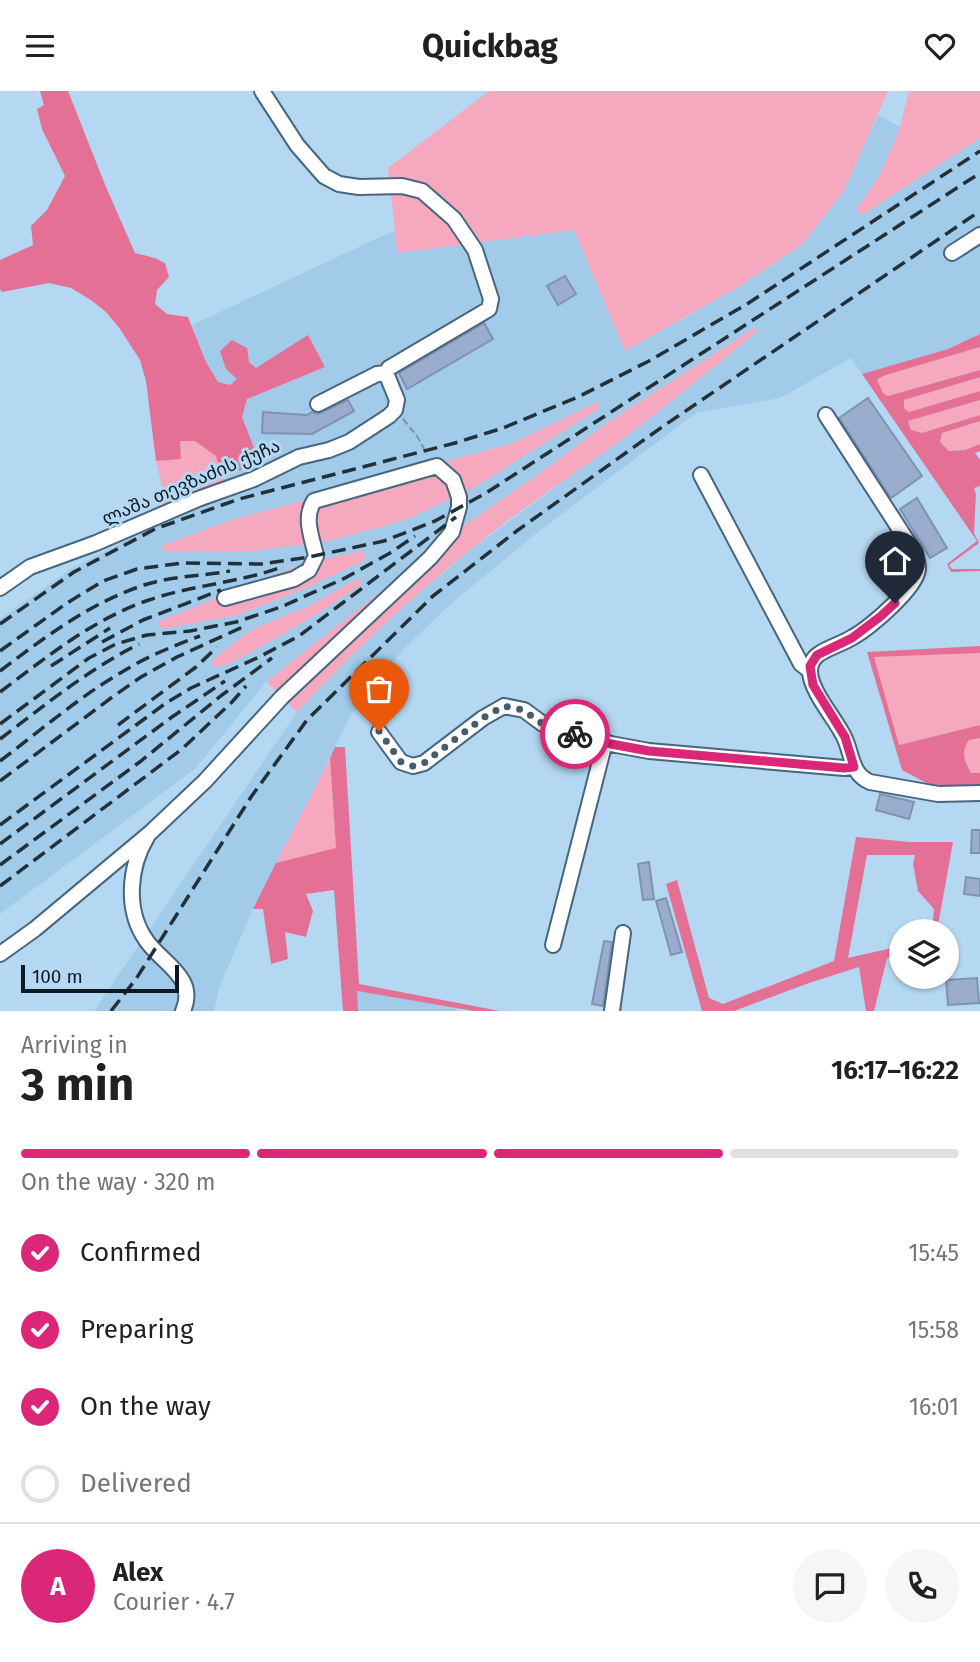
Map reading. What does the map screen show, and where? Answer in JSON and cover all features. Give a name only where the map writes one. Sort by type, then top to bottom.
[{"type":"street","points":[[262,91],[297,145],[324,176],[339,184],[359,187],[402,186],[422,191],[454,219],[475,250],[491,299],[489,309],[389,368],[386,373]]},
{"type":"street","points":[[952,253],[980,235]]},
{"type":"street","points":[[318,404],[377,374],[386,373]]},
{"type":"street","points":[[386,373],[397,400],[395,410]]},
{"type":"street","name":"ლაშა თევზაძის ქუჩა","points":[[0,588],[30,567],[254,479],[299,457],[349,442],[395,410]]},
{"type":"street","points":[[826,415],[915,553],[918,569],[915,580],[908,589],[881,616],[852,638],[817,655],[810,671],[813,685],[845,737],[854,767],[863,779],[938,794],[980,793]]},
{"type":"street","points":[[0,954],[35,929],[150,833],[205,781],[282,698],[430,558],[452,532],[459,507],[459,497],[453,480],[437,465],[314,501],[310,505],[307,518],[316,556],[309,570],[294,579],[225,598]]},
{"type":"street","points":[[701,475],[801,664],[810,671]]},
{"type":"street","points":[[379,731],[401,762],[413,766],[424,763],[483,718],[504,706],[523,710],[543,724],[605,743],[649,751],[854,767]]},
{"type":"street","points":[[552,944],[605,743]]},
{"type":"street","points":[[150,833],[142,845],[134,872],[132,899],[137,926],[146,941],[176,970],[182,981],[187,996],[183,1011]]},
{"type":"street","points":[[612,1011],[623,933]]},
{"type":"path","points":[[395,410],[437,465]]},
{"type":"shaded area","points":[[40,91],[68,91],[135,253],[165,263],[169,277],[157,290],[155,304],[167,314],[188,317],[206,362],[218,382],[230,385],[237,379],[226,369],[220,351],[232,340],[247,348],[249,362],[256,368],[308,335],[325,367],[247,399],[242,417],[256,453],[246,468],[222,477],[216,456],[195,441],[180,441],[181,459],[156,461],[146,381],[140,360],[106,312],[71,288],[49,283],[2,292],[0,289],[0,260],[33,245],[31,226],[47,210],[65,176],[42,129],[37,109],[44,105]]},
{"type":"shaded area","points":[[489,91],[888,91],[843,192],[803,244],[740,286],[625,351],[574,230],[397,253],[388,168]]},
{"type":"shaded area","points":[[909,91],[980,91],[980,138],[862,215],[857,209],[881,173],[900,127]]},
{"type":"shaded area","points":[[878,115],[900,127],[881,173],[857,209],[862,215],[980,138],[980,334],[948,349],[862,374],[851,358],[780,398],[696,413],[533,536],[446,608],[402,651],[351,715],[253,909],[219,988],[214,1011],[94,1011],[297,712],[332,674],[410,601],[473,548],[623,438],[754,328],[610,421],[465,525],[266,682],[196,768],[0,914],[0,619],[71,569],[166,519],[224,495],[222,477],[246,468],[242,417],[247,399],[325,367],[256,368],[249,362],[230,386],[218,382],[206,362],[192,325],[395,230],[397,253],[574,230],[625,350],[687,317],[773,265],[843,192]],"holes":[[[597,403],[405,520],[161,547],[235,519],[511,444]],[[363,551],[366,560],[299,591],[235,616],[161,629],[159,622],[314,561]],[[359,578],[361,584],[317,614],[247,633],[309,606]]]},
{"type":"shaded area","points":[[754,328],[758,331],[656,413],[508,521],[425,587],[381,627],[297,712],[266,682],[465,525],[610,421]]},
{"type":"shaded area","points":[[980,334],[980,347],[877,380],[883,393],[888,396],[980,370],[980,377],[904,400],[904,408],[909,412],[980,391],[980,400],[908,421],[911,430],[922,433],[980,415],[980,421],[942,433],[940,442],[949,451],[965,450],[980,444],[980,451],[975,453],[980,460],[980,486],[974,488],[974,533],[979,543],[949,565],[952,569],[980,571],[951,572],[947,564],[977,541],[862,374],[948,349]]},
{"type":"shaded area","points":[[980,347],[980,370],[888,396],[882,391],[877,380],[883,376]]},
{"type":"shaded area","points":[[980,377],[980,391],[909,412],[904,408],[904,400]]},
{"type":"shaded area","points":[[980,400],[980,415],[922,433],[911,430],[908,421]]},
{"type":"shaded area","points":[[597,402],[600,408],[472,489],[405,520],[330,541],[252,551],[165,552],[161,546],[235,519],[511,444]]},
{"type":"shaded area","points":[[980,421],[980,444],[965,450],[949,451],[939,442],[942,433]]},
{"type":"shaded area","points":[[180,440],[195,440],[216,456],[224,481],[161,510],[157,503],[162,487],[156,461],[181,459]]},
{"type":"shaded area","points":[[363,551],[366,560],[299,591],[235,616],[161,629],[158,622],[295,567]]},
{"type":"shaded area","points":[[359,578],[362,584],[266,644],[229,664],[217,667],[211,665],[214,659],[247,633],[309,606]]},
{"type":"shaded area","points":[[980,646],[980,653],[874,657],[899,745],[980,725],[980,738],[969,740],[964,753],[971,773],[980,773],[980,786],[963,788],[930,785],[902,770],[867,652]]},
{"type":"shaded area","points":[[980,653],[980,725],[899,745],[874,657]]},
{"type":"shaded area","points":[[980,738],[980,773],[972,774],[964,753],[969,740]]},
{"type":"shaded area","points":[[335,747],[345,747],[359,984],[500,1011],[474,1011],[357,991],[358,1011],[343,1011],[334,890],[306,894],[313,911],[306,937],[285,932],[288,959],[271,964],[263,909],[253,909],[276,863],[336,848],[330,758]]},
{"type":"shaded area","points":[[330,758],[336,849],[276,863],[325,768]]},
{"type":"shaded area","points":[[856,837],[910,842],[953,842],[939,919],[933,919],[934,909],[918,891],[913,864],[915,855],[867,855],[848,958],[889,949],[874,1011],[866,1011],[859,967],[734,1011],[702,1011],[666,884],[677,880],[709,998],[723,1004],[834,961]]},
{"type":"shaded area","points":[[356,991],[458,1007],[457,1011],[358,1011]]},
{"type":"building","points":[[565,276],[576,294],[558,305],[547,286]]},
{"type":"building","points":[[484,323],[493,339],[407,389],[399,373]]},
{"type":"building","points":[[868,398],[922,476],[891,498],[839,418]]},
{"type":"building","points":[[348,400],[354,411],[312,434],[262,433],[263,412],[318,414]]},
{"type":"building","points":[[917,498],[947,548],[930,558],[900,509]]},
{"type":"building","points":[[880,794],[914,802],[909,819],[876,810]]},
{"type":"building","points":[[972,830],[980,830],[980,853],[971,853]]},
{"type":"building","points":[[649,862],[654,899],[643,900],[638,864]]},
{"type":"building","points":[[966,877],[980,879],[980,896],[964,894]]},
{"type":"building","points":[[666,898],[682,952],[671,955],[656,901]]},
{"type":"building","points":[[604,941],[612,942],[603,1006],[592,1004]]},
{"type":"building","points":[[977,978],[979,1003],[948,1005],[947,989],[959,989],[959,979]]},
{"type":"railway","points":[[0,624],[74,572],[155,529],[239,499],[455,443],[503,428],[578,397],[649,361],[747,304],[980,151]]},
{"type":"railway","points":[[0,651],[103,581],[137,569],[182,563],[261,564],[309,557],[384,541],[435,521],[486,493],[980,173]]},
{"type":"railway","points":[[111,1011],[136,979],[251,797],[307,720],[433,596],[518,530],[662,427],[980,211]]},
{"type":"railway","points":[[0,825],[166,703],[191,688],[299,636],[456,517]]},
{"type":"railway","points":[[0,724],[89,658],[116,644],[147,635],[190,631],[236,622],[281,607],[345,578],[415,536]]},
{"type":"railway","points":[[0,692],[71,640],[128,608],[165,595],[279,568]]},
{"type":"railway","points":[[0,671],[69,622],[124,592],[165,580],[230,571]]},
{"type":"railway","points":[[102,642],[143,620],[221,590]]},
{"type":"railway","points":[[0,781],[141,677],[177,657],[247,625]]},
{"type":"railway","points":[[51,666],[110,628]]},
{"type":"railway","points":[[0,761],[106,682],[150,657],[200,636]]},
{"type":"railway","points":[[0,739],[85,676],[139,644]]},
{"type":"railway","points":[[118,725],[196,667],[217,647]]},
{"type":"railway","points":[[0,865],[141,761],[272,658]]},
{"type":"railway","points":[[0,844],[225,681]]},
{"type":"railway","points":[[0,886],[182,749],[246,686]]},
{"type":"way so far","points":[[379,731],[401,762],[413,766],[424,763],[483,718],[504,706],[523,710],[543,724],[575,734]]},
{"type":"route","points":[[575,734],[649,751],[854,767],[845,737],[813,685],[810,666],[817,655],[852,638],[895,603]]}]
